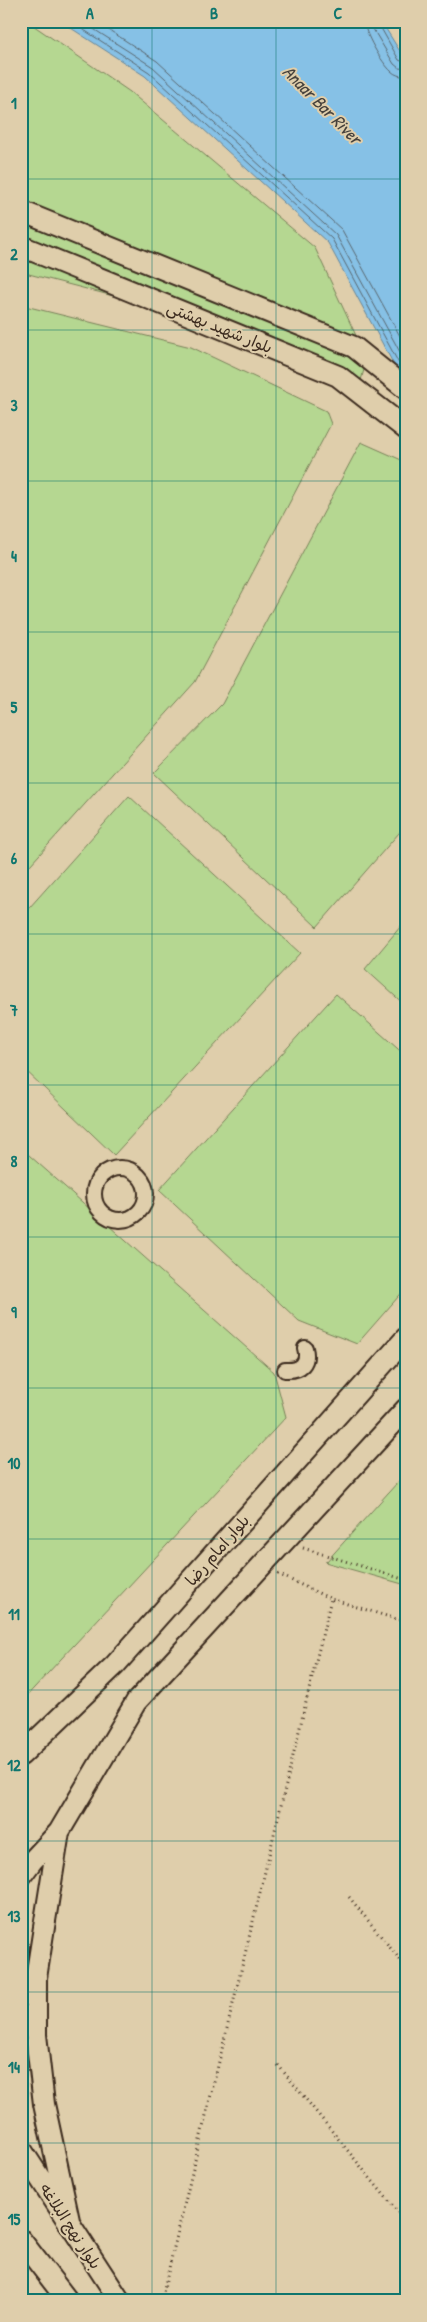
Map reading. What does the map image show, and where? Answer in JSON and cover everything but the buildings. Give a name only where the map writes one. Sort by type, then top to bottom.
[{"type":"main road","name":"بلوار شهید بهشتی","points":[[21,212],[354,348],[406,389]]},
{"type":"main road","name":"بلوار شهید بهشتی","points":[[21,246],[338,376],[406,429]]},
{"type":"main road","name":"بلوار امام رضا","points":[[21,1755],[116,1665],[406,1338]]},
{"type":"main road","points":[[21,1876],[59,1832],[136,1702],[406,1409]]},
{"type":"main road","points":[[59,1832],[36,1978],[36,2035],[44,2104],[70,2225]]},
{"type":"main road","name":"بلوار نهج البلاغه","points":[[22,2150],[120,2301]]},
{"type":"main road","points":[[21,2240],[68,2301]]},
{"type":"street","points":[[285,1370],[295,1371],[303,1366],[307,1357],[305,1348]]},
{"type":"path","points":[[284,1542],[406,1580]]},
{"type":"path","points":[[261,1566],[330,1599],[406,1622]]},
{"type":"path","points":[[161,2301],[330,1599]]},
{"type":"path","points":[[349,1897],[406,1966]]},
{"type":"path","points":[[278,2065],[406,2222]]},
{"type":"green space","points":[[21,21],[27,21],[130,92],[315,248],[367,359],[358,391],[198,318],[21,272]]},
{"type":"green space","points":[[21,305],[191,347],[326,411],[331,424],[195,682],[21,875]]},
{"type":"green space","points":[[361,442],[406,462],[406,825],[317,927],[154,773],[222,704]]},
{"type":"green space","points":[[129,796],[300,953],[114,1155],[21,1066],[21,917]]},
{"type":"green space","points":[[406,920],[406,1006],[365,969]]},
{"type":"green space","points":[[336,994],[406,1056],[406,1288],[357,1344],[299,1321],[159,1190]]},
{"type":"green space","points":[[21,1148],[274,1372],[286,1417],[21,1702]]},
{"type":"green space","points":[[406,1473],[406,1585],[325,1562],[326,1562]]},
{"type":"water","name":"Anaar Bar River","points":[[60,21],[381,21],[406,61],[406,387],[328,243],[145,76]]}]
